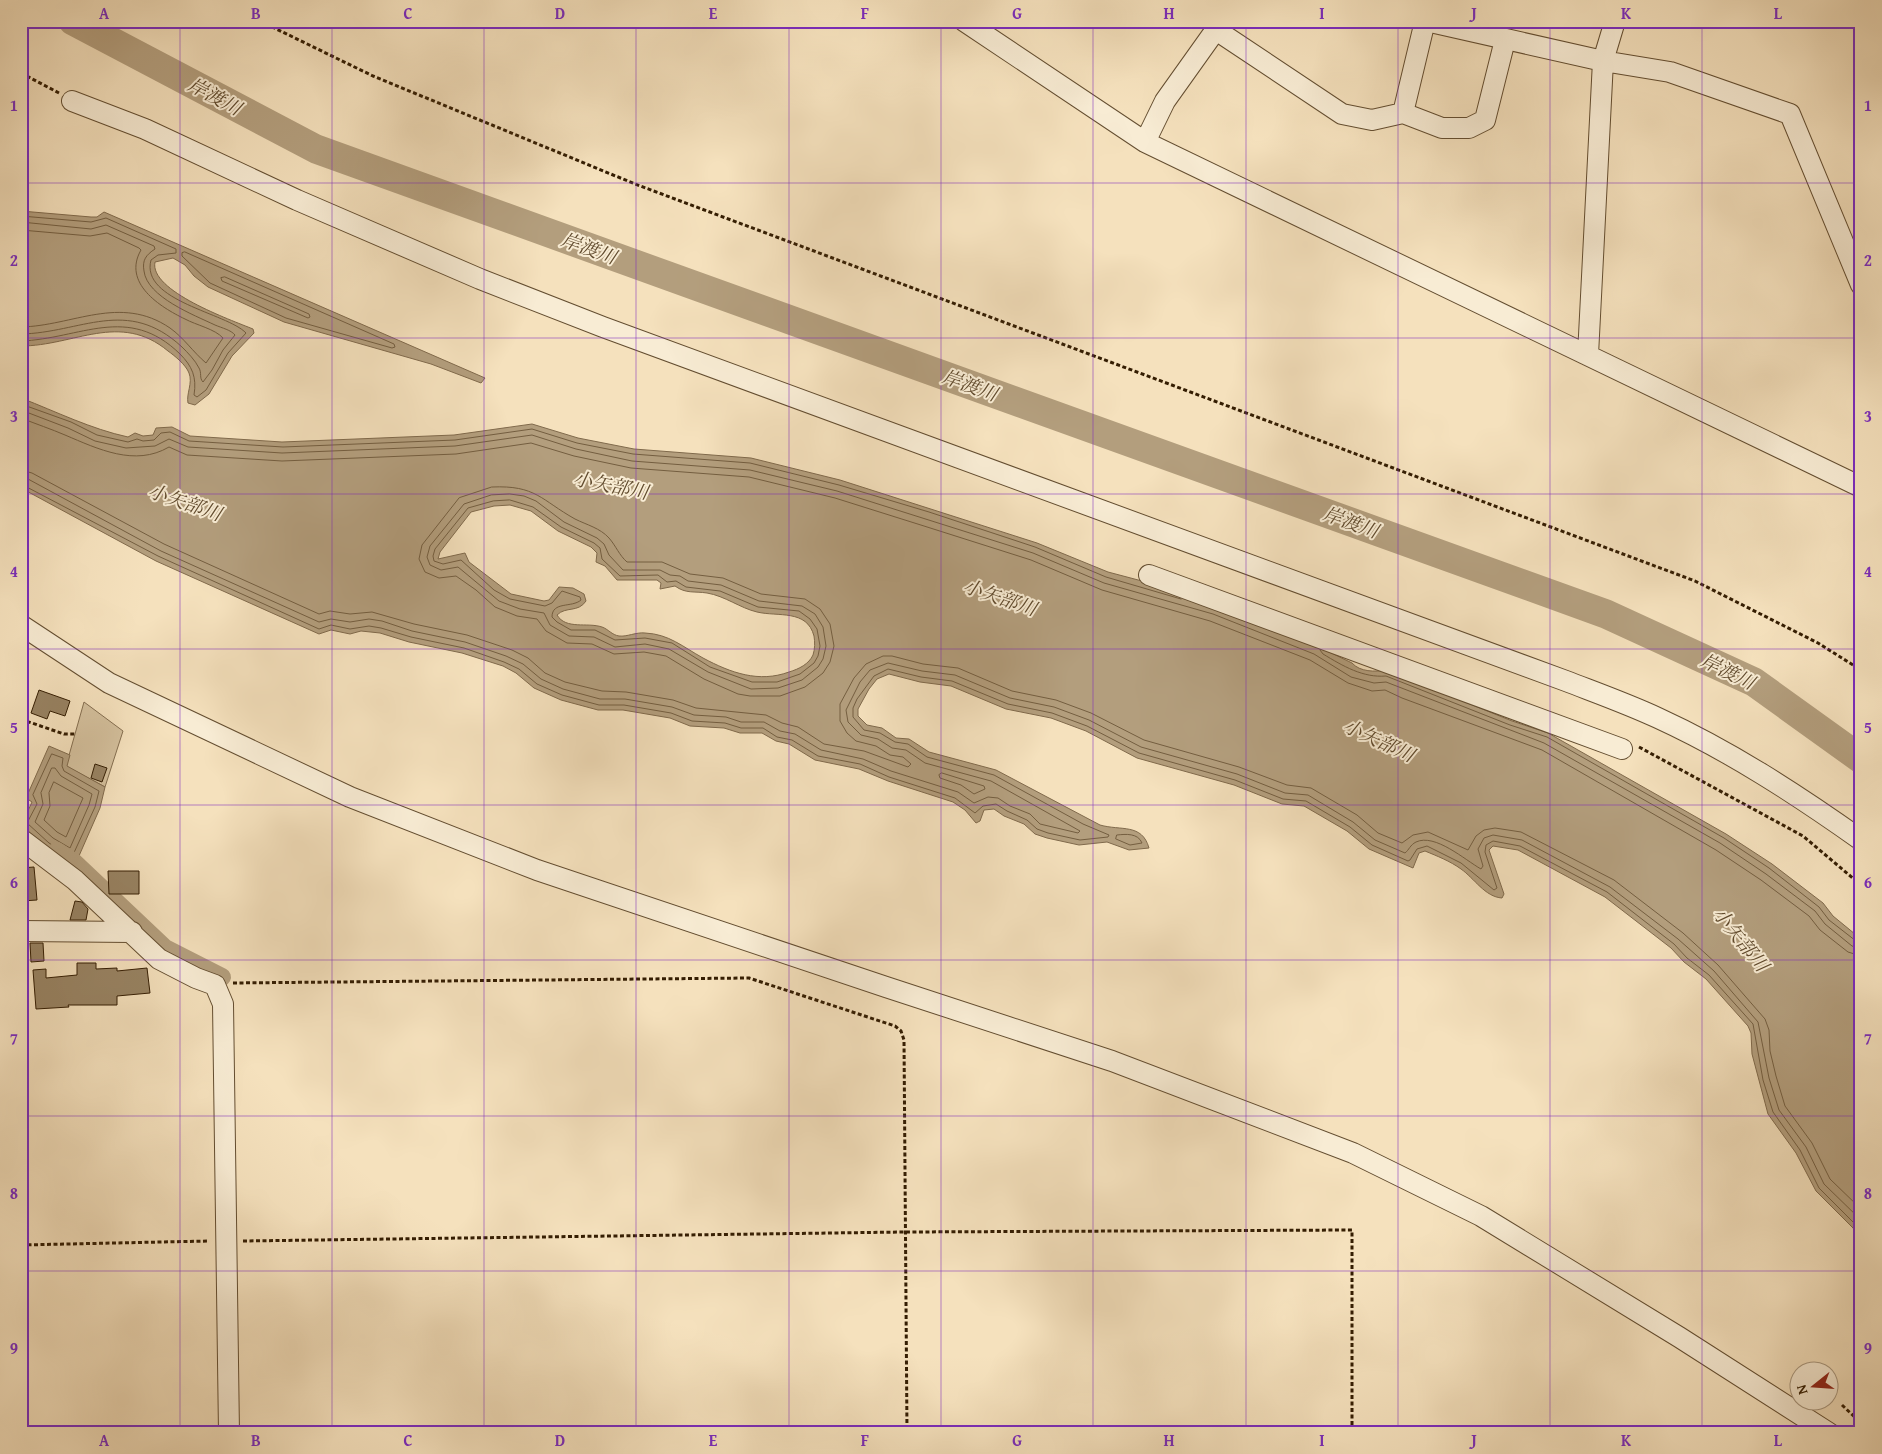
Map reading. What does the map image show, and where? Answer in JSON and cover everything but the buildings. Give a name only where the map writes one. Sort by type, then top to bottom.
[{"type":"street","points":[[964,21],[1145,142],[1861,487]]},
{"type":"street","points":[[1403,113],[1425,21],[1604,61],[1670,72],[1790,114],[1861,285]]},
{"type":"street","points":[[1588,356],[1604,61],[1615,21]]},
{"type":"street","points":[[1145,142],[1165,101],[1219,26],[1342,114],[1372,120],[1403,113],[1442,128],[1469,128],[1485,120],[1505,40]]},
{"type":"street","points":[[72,101],[146,129],[297,200],[471,275],[594,324],[1557,678],[1658,718],[1720,749],[1794,793],[1861,840]]},
{"type":"street","points":[[1149,575],[1622,749]]},
{"type":"street","points":[[21,626],[109,683],[350,797],[537,870],[1112,1061],[1353,1153],[1481,1216],[1679,1337],[1829,1433]]},
{"type":"street","points":[[21,839],[75,880],[159,959],[196,978],[215,985],[223,1004],[228,1241],[229,1433]]},
{"type":"street","points":[[21,931],[132,932]]},
{"type":"path","points":[[260,21],[373,76],[635,184],[1694,581],[1818,643],[1861,670]]},
{"type":"path","points":[[21,73],[72,101]]},
{"type":"path","points":[[21,732],[26,721],[64,734],[76,734]]},
{"type":"path","points":[[1622,749],[1627,740],[1803,836],[1861,884]]},
{"type":"path","points":[[215,985],[226,983],[749,978],[895,1026],[901,1032],[904,1040],[907,1433]]},
{"type":"path","points":[[21,1245],[905,1232],[1352,1230],[1352,1433]]},
{"type":"path","points":[[1842,1405],[1861,1424]]},
{"type":"shaded area","points":[[84,702],[123,731],[105,787],[66,766]]},
{"type":"water","points":[[21,211],[91,217],[97,217],[104,212],[485,378],[481,383],[431,364],[284,322],[208,287],[194,276],[185,265],[173,258],[155,262],[157,273],[165,283],[178,294],[194,303],[253,329],[254,333],[232,356],[209,394],[195,405],[188,403],[190,377],[185,367],[171,353],[150,339],[132,333],[114,332],[41,345],[21,346]]},
{"type":"water","name":"小矢部川","points":[[21,398],[87,425],[128,437],[135,433],[143,436],[153,435],[156,428],[172,427],[190,436],[282,442],[454,435],[532,424],[578,438],[634,449],[751,458],[840,480],[1037,543],[1108,572],[1142,581],[1325,650],[1363,670],[1386,670],[1512,721],[1548,733],[1726,834],[1772,864],[1823,903],[1833,916],[1861,939],[1861,1239],[1853,1228],[1816,1191],[1796,1153],[1768,1114],[1752,1054],[1751,1033],[1748,1026],[1706,979],[1684,962],[1671,948],[1605,897],[1518,850],[1493,846],[1489,850],[1504,894],[1502,898],[1496,897],[1485,891],[1461,869],[1443,859],[1425,851],[1419,853],[1413,868],[1369,849],[1347,831],[1304,806],[1282,804],[1234,785],[1137,758],[1086,731],[1051,718],[1006,709],[951,686],[920,682],[889,674],[877,679],[858,709],[858,716],[867,725],[882,728],[896,738],[909,739],[929,752],[996,770],[1100,825],[1136,831],[1146,840],[1149,848],[1129,850],[1107,842],[1079,845],[1047,838],[1035,834],[1024,824],[1004,816],[994,809],[984,810],[980,821],[976,823],[965,810],[953,802],[888,781],[859,769],[815,760],[789,744],[776,741],[762,733],[740,733],[724,728],[690,726],[670,718],[623,710],[598,710],[561,700],[534,688],[516,673],[503,666],[462,653],[409,642],[380,633],[361,631],[350,634],[331,630],[319,634],[156,561],[21,488]],"holes":[[[510,505],[531,511],[558,531],[591,547],[597,553],[596,562],[605,566],[617,580],[657,580],[661,583],[660,589],[675,586],[687,591],[714,595],[757,612],[798,618],[810,627],[814,636],[815,646],[813,655],[803,666],[789,672],[767,677],[745,675],[724,668],[661,636],[642,633],[619,636],[602,627],[571,624],[561,620],[557,615],[579,607],[586,601],[584,594],[573,588],[559,587],[549,600],[544,601],[511,594],[469,562],[465,553],[438,559],[440,552],[471,512],[494,506]]]},
{"type":"water","points":[[49,746],[70,755],[67,766],[105,787],[100,808],[75,865],[46,847],[21,826],[32,802],[26,798]]},
{"type":"waterway","name":"岸渡川","points":[[73,21],[316,149],[1606,614],[1754,682],[1861,759]]},
{"type":"waterway","points":[[57,851],[74,862],[165,948],[222,977]]}]
